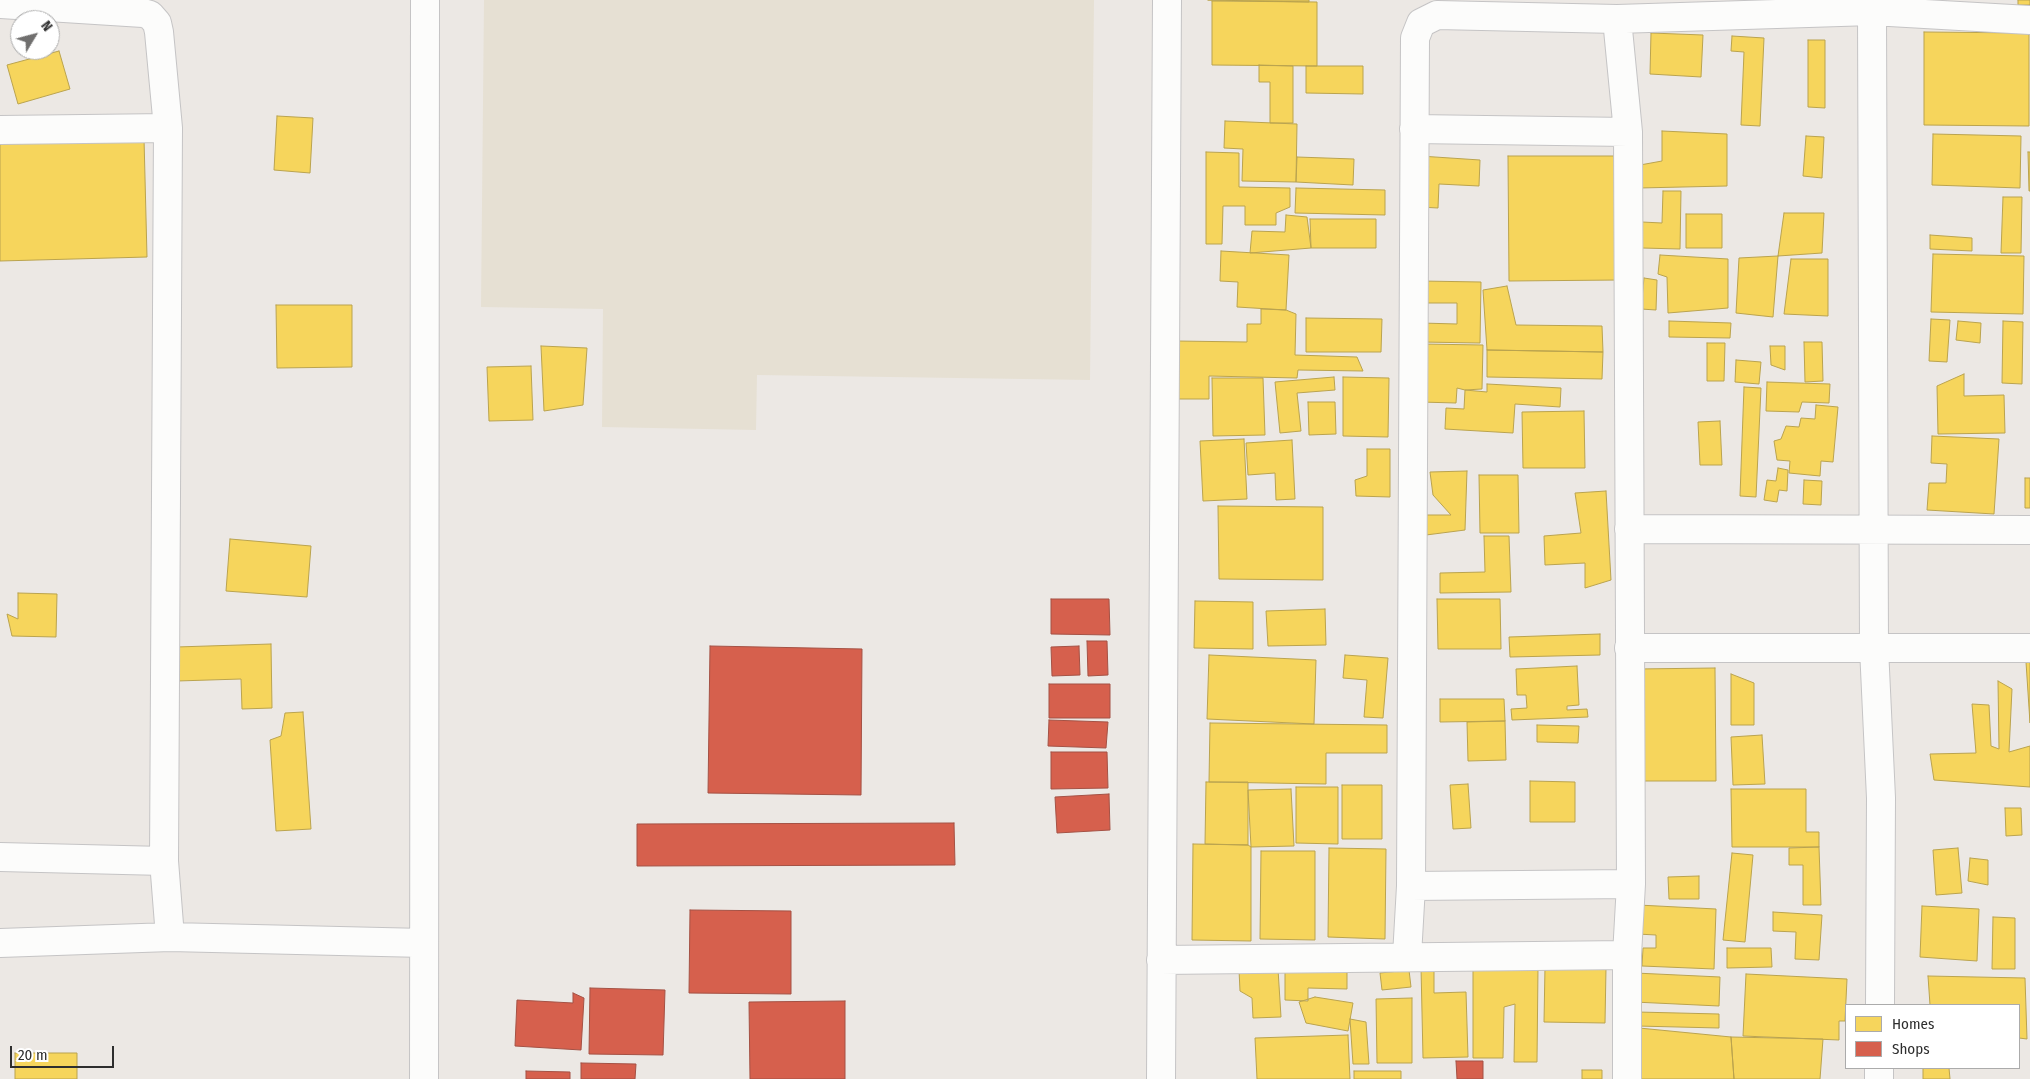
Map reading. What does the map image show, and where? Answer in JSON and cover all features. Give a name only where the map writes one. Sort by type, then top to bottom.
[{"type":"street","points":[[424,1079],[425,0]]},
{"type":"street","points":[[1161,1079],[1167,0]]},
{"type":"street","points":[[0,4],[143,13],[150,15],[157,23],[159,32],[168,128],[164,861],[170,937]]},
{"type":"street","points":[[1407,956],[1411,886],[1415,38],[1421,23],[1437,14],[1617,19],[1820,7],[1872,11],[1950,8],[2030,20]]},
{"type":"street","points":[[1872,11],[1874,648],[1882,798],[1880,1004]]},
{"type":"street","points":[[1617,19],[1628,132],[1631,884],[1627,955],[1627,1079]]},
{"type":"street","points":[[0,130],[168,128]]},
{"type":"street","points":[[1414,129],[1628,132]]},
{"type":"street","points":[[1629,529],[2030,530]]},
{"type":"street","points":[[1629,648],[2030,648]]},
{"type":"street","points":[[0,857],[164,861]]},
{"type":"street","points":[[1411,886],[1631,884]]},
{"type":"street","points":[[0,943],[170,937],[424,943]]},
{"type":"street","points":[[1161,960],[1627,955]]},
{"type":"shaded area","points":[[484,0],[1094,0],[1090,380],[757,375],[756,430],[602,427],[603,309],[481,307]]},
{"type":"building: Homes","points":[[1208,0],[1309,0],[1309,2]]},
{"type":"building: Homes","points":[[2018,0],[2030,0],[2030,5],[2018,5]]},
{"type":"building: Homes","points":[[1212,1],[1317,2],[1317,66],[1212,65]]},
{"type":"building: Homes","points":[[1924,32],[2029,33],[2029,126],[1924,125]]},
{"type":"building: Homes","points":[[1651,33],[1703,35],[1701,77],[1650,74]]},
{"type":"building: Homes","points":[[1732,36],[1764,38],[1760,126],[1741,125],[1744,52],[1731,51]]},
{"type":"building: Homes","points":[[1808,40],[1825,40],[1825,108],[1808,107]]},
{"type":"building: Homes","points":[[60,54],[70,89],[18,104],[7,65],[26,60],[60,60]]},
{"type":"building: Homes","points":[[1259,65],[1293,66],[1293,123],[1270,123],[1270,82],[1259,82]]},
{"type":"building: Homes","points":[[1306,66],[1363,66],[1363,94],[1306,93]]},
{"type":"building: Homes","points":[[277,116],[313,118],[310,173],[274,170]]},
{"type":"building: Homes","points":[[1225,121],[1297,124],[1296,182],[1242,181],[1243,149],[1224,148]]},
{"type":"building: Homes","points":[[1662,131],[1727,134],[1727,186],[1639,188],[1640,165],[1662,161]]},
{"type":"building: Homes","points":[[1933,134],[2021,136],[2020,188],[1932,185]]},
{"type":"building: Homes","points":[[1806,136],[1824,137],[1822,178],[1803,176]]},
{"type":"building: Homes","points":[[144,138],[147,257],[0,261],[0,142]]},
{"type":"building: Homes","points":[[1206,152],[1239,153],[1239,187],[1290,188],[1290,207],[1276,213],[1276,225],[1245,225],[1245,206],[1223,206],[1222,244],[1206,244]]},
{"type":"building: Homes","points":[[2028,152],[2030,152],[2030,191],[2029,191]]},
{"type":"building: Homes","points":[[1420,156],[1480,160],[1479,186],[1439,184],[1438,208],[1419,207]]},
{"type":"building: Homes","points":[[1508,156],[1618,156],[1619,280],[1509,281]]},
{"type":"building: Homes","points":[[1297,157],[1354,159],[1353,185],[1296,182]]},
{"type":"building: Homes","points":[[1296,188],[1385,190],[1385,215],[1295,213]]},
{"type":"building: Homes","points":[[1663,191],[1681,191],[1680,249],[1642,248],[1642,222],[1662,223]]},
{"type":"building: Homes","points":[[2003,197],[2022,197],[2021,253],[2001,253]]},
{"type":"building: Homes","points":[[1784,213],[1824,213],[1822,253],[1778,256]]},
{"type":"building: Homes","points":[[1686,214],[1722,214],[1722,248],[1686,248]]},
{"type":"building: Homes","points":[[1286,215],[1307,217],[1311,248],[1250,253],[1252,231],[1285,232]]},
{"type":"building: Homes","points":[[1310,219],[1376,219],[1376,248],[1311,248]]},
{"type":"building: Homes","points":[[1930,235],[1972,238],[1972,251],[1930,249]]},
{"type":"building: Homes","points":[[1221,251],[1289,255],[1286,310],[1237,307],[1238,282],[1220,281]]},
{"type":"building: Homes","points":[[1933,254],[2024,256],[2023,314],[1931,312]]},
{"type":"building: Homes","points":[[1660,255],[1728,259],[1728,308],[1668,313],[1667,277],[1658,274]]},
{"type":"building: Homes","points":[[1778,256],[1773,317],[1736,313],[1739,258]]},
{"type":"building: Homes","points":[[1791,259],[1828,259],[1828,316],[1784,314]]},
{"type":"building: Homes","points":[[1644,278],[1657,280],[1656,310],[1641,309]]},
{"type":"building: Homes","points":[[1421,281],[1481,282],[1480,343],[1421,342],[1421,323],[1457,324],[1457,303],[1420,303]]},
{"type":"building: Homes","points":[[1507,286],[1516,325],[1602,326],[1603,352],[1487,350],[1483,290]]},
{"type":"building: Homes","points":[[276,305],[352,305],[352,367],[277,368]]},
{"type":"building: Homes","points":[[1261,309],[1286,310],[1296,314],[1295,355],[1357,357],[1363,371],[1298,370],[1297,378],[1209,376],[1209,399],[1176,399],[1177,341],[1247,342],[1247,324],[1261,324]]},
{"type":"building: Homes","points":[[1306,318],[1382,319],[1381,352],[1306,352]]},
{"type":"building: Homes","points":[[1931,319],[1950,320],[1947,362],[1929,361]]},
{"type":"building: Homes","points":[[1669,321],[1731,323],[1730,338],[1669,337]]},
{"type":"building: Homes","points":[[1958,321],[1981,323],[1980,343],[1956,340]]},
{"type":"building: Homes","points":[[2003,321],[2023,322],[2022,384],[2002,383]]},
{"type":"building: Homes","points":[[1804,342],[1822,342],[1823,381],[1805,382]]},
{"type":"building: Homes","points":[[1707,343],[1725,343],[1724,381],[1707,381]]},
{"type":"building: Homes","points":[[1421,344],[1483,345],[1482,389],[1465,390],[1457,388],[1456,403],[1420,402]]},
{"type":"building: Homes","points":[[541,346],[587,348],[583,405],[544,411]]},
{"type":"building: Homes","points":[[1770,346],[1785,346],[1785,370],[1771,365]]},
{"type":"building: Homes","points":[[1487,350],[1603,352],[1602,379],[1487,377]]},
{"type":"building: Homes","points":[[1736,360],[1761,362],[1759,384],[1735,382]]},
{"type":"building: Homes","points":[[531,366],[533,420],[489,421],[487,367]]},
{"type":"building: Homes","points":[[1964,374],[1964,396],[2004,395],[2005,433],[1938,434],[1937,386]]},
{"type":"building: Homes","points":[[1334,377],[1335,390],[1297,393],[1301,431],[1280,433],[1275,382]]},
{"type":"building: Homes","points":[[1343,377],[1389,378],[1388,437],[1343,436]]},
{"type":"building: Homes","points":[[1212,378],[1263,378],[1265,435],[1213,436]]},
{"type":"building: Homes","points":[[1767,382],[1830,384],[1829,403],[1802,402],[1799,412],[1766,411]]},
{"type":"building: Homes","points":[[1487,384],[1561,388],[1560,407],[1515,404],[1513,433],[1445,429],[1446,408],[1464,409],[1465,390],[1487,392]]},
{"type":"building: Homes","points":[[1744,387],[1761,388],[1756,497],[1740,496]]},
{"type":"building: Homes","points":[[1308,402],[1335,402],[1336,434],[1309,435]]},
{"type":"building: Homes","points":[[1816,405],[1838,407],[1833,462],[1821,461],[1820,476],[1789,473],[1790,461],[1777,460],[1774,441],[1781,439],[1786,426],[1799,427],[1801,418],[1815,419]]},
{"type":"building: Homes","points":[[1584,411],[1585,468],[1523,468],[1522,412]]},
{"type":"building: Homes","points":[[1720,421],[1722,465],[1700,465],[1698,422]]},
{"type":"building: Homes","points":[[1932,436],[1999,439],[1994,514],[1927,510],[1929,483],[1946,483],[1947,464],[1931,463]]},
{"type":"building: Homes","points":[[1244,439],[1247,499],[1203,501],[1200,441]]},
{"type":"building: Homes","points":[[1292,440],[1295,499],[1276,500],[1275,473],[1248,475],[1246,443]]},
{"type":"building: Homes","points":[[1367,449],[1390,449],[1390,497],[1356,496],[1355,480],[1367,476]]},
{"type":"building: Homes","points":[[1778,468],[1788,470],[1787,491],[1779,490],[1777,502],[1764,500],[1767,480],[1776,481]]},
{"type":"building: Homes","points":[[1467,471],[1465,530],[1426,535],[1422,515],[1451,515],[1433,495],[1430,472]]},
{"type":"building: Homes","points":[[1479,475],[1518,475],[1519,533],[1480,533]]},
{"type":"building: Homes","points":[[2025,478],[2030,478],[2030,508],[2025,508]]},
{"type":"building: Homes","points":[[1804,480],[1822,481],[1821,505],[1803,504]]},
{"type":"building: Homes","points":[[1606,491],[1611,580],[1585,588],[1585,563],[1545,565],[1544,536],[1581,533],[1575,493]]},
{"type":"building: Homes","points":[[1218,506],[1323,507],[1323,580],[1219,579]]},
{"type":"building: Homes","points":[[1484,536],[1509,536],[1511,592],[1440,593],[1440,573],[1485,572]]},
{"type":"building: Homes","points":[[230,539],[311,546],[307,597],[226,591]]},
{"type":"building: Homes","points":[[18,593],[57,594],[56,637],[12,636],[7,614],[18,619]]},
{"type":"building: Homes","points":[[1437,599],[1500,599],[1501,649],[1438,649]]},
{"type":"building: Homes","points":[[1195,601],[1253,602],[1253,649],[1194,648]]},
{"type":"building: Homes","points":[[1325,609],[1326,645],[1268,646],[1266,611]]},
{"type":"building: Homes","points":[[1600,634],[1600,655],[1510,657],[1509,637]]},
{"type":"building: Homes","points":[[271,644],[272,708],[242,709],[241,679],[177,681],[176,647]]},
{"type":"building: Homes","points":[[1209,655],[1316,660],[1314,724],[1207,719]]},
{"type":"building: Homes","points":[[1345,655],[1388,658],[1383,718],[1364,717],[1367,680],[1343,678]]},
{"type":"building: Homes","points":[[2026,662],[2030,662],[2030,723]]},
{"type":"building: Homes","points":[[1577,666],[1579,705],[1567,706],[1567,710],[1587,709],[1588,717],[1512,720],[1511,709],[1527,708],[1526,695],[1517,695],[1516,669]]},
{"type":"building: Homes","points":[[1715,668],[1716,781],[1638,781],[1637,669]]},
{"type":"building: Homes","points":[[1731,674],[1754,683],[1754,725],[1731,725]]},
{"type":"building: Homes","points":[[1998,681],[2012,689],[2009,752],[2030,746],[2030,787],[1934,780],[1930,754],[1976,753],[1972,704],[1989,705],[1991,746],[1999,749]]},
{"type":"building: Homes","points":[[1440,699],[1504,699],[1505,721],[1440,722]]},
{"type":"building: Homes","points":[[303,712],[311,829],[276,831],[270,740],[281,736],[285,713]]},
{"type":"building: Homes","points":[[1505,721],[1506,760],[1468,761],[1467,722]]},
{"type":"building: Homes","points":[[1210,723],[1387,725],[1387,753],[1326,753],[1326,784],[1209,782]]},
{"type":"building: Homes","points":[[1537,725],[1579,726],[1578,743],[1537,742]]},
{"type":"building: Homes","points":[[1762,735],[1765,784],[1733,785],[1731,737]]},
{"type":"building: Homes","points":[[1530,781],[1575,782],[1575,822],[1530,822]]},
{"type":"building: Homes","points":[[1206,782],[1248,782],[1248,845],[1205,844]]},
{"type":"building: Homes","points":[[1468,784],[1471,828],[1453,829],[1450,785]]},
{"type":"building: Homes","points":[[1342,785],[1382,785],[1382,839],[1342,839]]},
{"type":"building: Homes","points":[[1296,787],[1338,787],[1338,844],[1296,843]]},
{"type":"building: Homes","points":[[1291,789],[1294,846],[1251,847],[1248,790]]},
{"type":"building: Homes","points":[[1731,789],[1806,789],[1806,832],[1819,832],[1819,847],[1732,847]]},
{"type":"building: Homes","points":[[2005,808],[2021,808],[2022,835],[2006,836]]},
{"type":"building: Homes","points":[[1193,844],[1248,845],[1251,847],[1251,941],[1192,940]]},
{"type":"building: Homes","points":[[1819,847],[1821,905],[1803,905],[1803,865],[1789,865],[1789,848]]},
{"type":"building: Homes","points":[[1329,848],[1386,849],[1385,939],[1328,937]]},
{"type":"building: Homes","points":[[1958,848],[1962,893],[1936,895],[1933,850]]},
{"type":"building: Homes","points":[[1261,851],[1315,851],[1315,940],[1260,939]]},
{"type":"building: Homes","points":[[1732,853],[1753,855],[1745,942],[1723,940]]},
{"type":"building: Homes","points":[[1970,858],[1988,860],[1988,885],[1968,881]]},
{"type":"building: Homes","points":[[1699,876],[1699,899],[1669,899],[1668,877]]},
{"type":"building: Homes","points":[[1638,905],[1716,909],[1714,969],[1642,966],[1643,948],[1656,948],[1656,935],[1637,934]]},
{"type":"building: Homes","points":[[1922,906],[1979,909],[1977,961],[1920,957]]},
{"type":"building: Homes","points":[[1773,912],[1822,915],[1819,960],[1795,959],[1796,932],[1773,931]]},
{"type":"building: Homes","points":[[1993,917],[2015,918],[2015,969],[1992,969]]},
{"type":"building: Homes","points":[[1727,948],[1771,948],[1772,967],[1727,968]]},
{"type":"building: Homes","points":[[1473,966],[1538,967],[1537,1062],[1514,1062],[1515,1004],[1504,1007],[1503,1058],[1473,1058]]},
{"type":"building: Homes","points":[[1421,967],[1434,971],[1434,993],[1466,992],[1468,1057],[1423,1058]]},
{"type":"building: Homes","points":[[1545,967],[1606,968],[1605,1023],[1544,1022]]},
{"type":"building: Homes","points":[[1278,969],[1281,1017],[1253,1018],[1252,998],[1240,991],[1239,970]]},
{"type":"building: Homes","points":[[1409,970],[1411,987],[1382,990],[1380,973]]},
{"type":"building: Homes","points":[[1285,971],[1347,971],[1347,989],[1308,988],[1308,1001],[1285,1000]]},
{"type":"building: Homes","points":[[1635,973],[1720,977],[1719,1006],[1634,1002]]},
{"type":"building: Homes","points":[[1746,974],[1847,979],[1845,1021],[1839,1021],[1839,1040],[1743,1036]]},
{"type":"building: Homes","points":[[1928,976],[2025,978],[2027,1039],[2020,1038],[2020,1004],[1930,1004]]},
{"type":"building: Homes","points":[[1315,997],[1353,1003],[1348,1031],[1306,1023],[1299,1002]]},
{"type":"building: Homes","points":[[1412,998],[1412,1063],[1377,1063],[1376,999]]},
{"type":"building: Homes","points":[[1637,1012],[1719,1014],[1719,1028],[1637,1026]]},
{"type":"building: Homes","points":[[1350,1019],[1366,1022],[1369,1064],[1353,1064]]},
{"type":"building: Homes","points":[[1639,1028],[1731,1037],[1734,1079],[1640,1079]]},
{"type":"building: Homes","points":[[1348,1035],[1350,1079],[1257,1079],[1255,1038]]},
{"type":"building: Homes","points":[[1731,1037],[1823,1039],[1820,1079],[1734,1079]]},
{"type":"building: Homes","points":[[15,1053],[77,1053],[77,1079],[15,1079]]},
{"type":"building: Homes","points":[[1923,1069],[1949,1069],[1950,1079],[1923,1079]]},
{"type":"building: Homes","points":[[1582,1070],[1602,1070],[1602,1079],[1582,1079]]},
{"type":"building: Homes","points":[[1354,1071],[1401,1071],[1401,1079],[1354,1079]]},
{"type":"building: Shops","points":[[1051,599],[1109,599],[1110,635],[1051,634]]},
{"type":"building: Shops","points":[[1087,641],[1107,641],[1108,675],[1088,676]]},
{"type":"building: Shops","points":[[710,646],[862,649],[861,795],[708,793]]},
{"type":"building: Shops","points":[[1079,646],[1080,675],[1052,676],[1051,647]]},
{"type":"building: Shops","points":[[1049,684],[1110,684],[1110,718],[1049,718]]},
{"type":"building: Shops","points":[[1049,720],[1108,722],[1106,748],[1048,746]]},
{"type":"building: Shops","points":[[1051,752],[1107,752],[1108,788],[1051,789]]},
{"type":"building: Shops","points":[[1109,794],[1110,830],[1057,833],[1055,797]]},
{"type":"building: Shops","points":[[954,823],[955,865],[637,866],[637,824]]},
{"type":"building: Shops","points":[[690,910],[791,911],[791,994],[689,993]]},
{"type":"building: Shops","points":[[590,988],[665,990],[663,1055],[589,1054]]},
{"type":"building: Shops","points":[[573,993],[584,998],[581,1050],[515,1046],[517,1000],[573,1003]]},
{"type":"building: Shops","points":[[845,1001],[845,1079],[750,1079],[749,1002]]},
{"type":"building: Shops","points":[[1456,1061],[1483,1061],[1483,1079],[1457,1079]]},
{"type":"building: Shops","points":[[581,1063],[636,1064],[635,1079],[581,1079]]},
{"type":"building: Shops","points":[[526,1071],[570,1072],[570,1079],[526,1079]]}]
